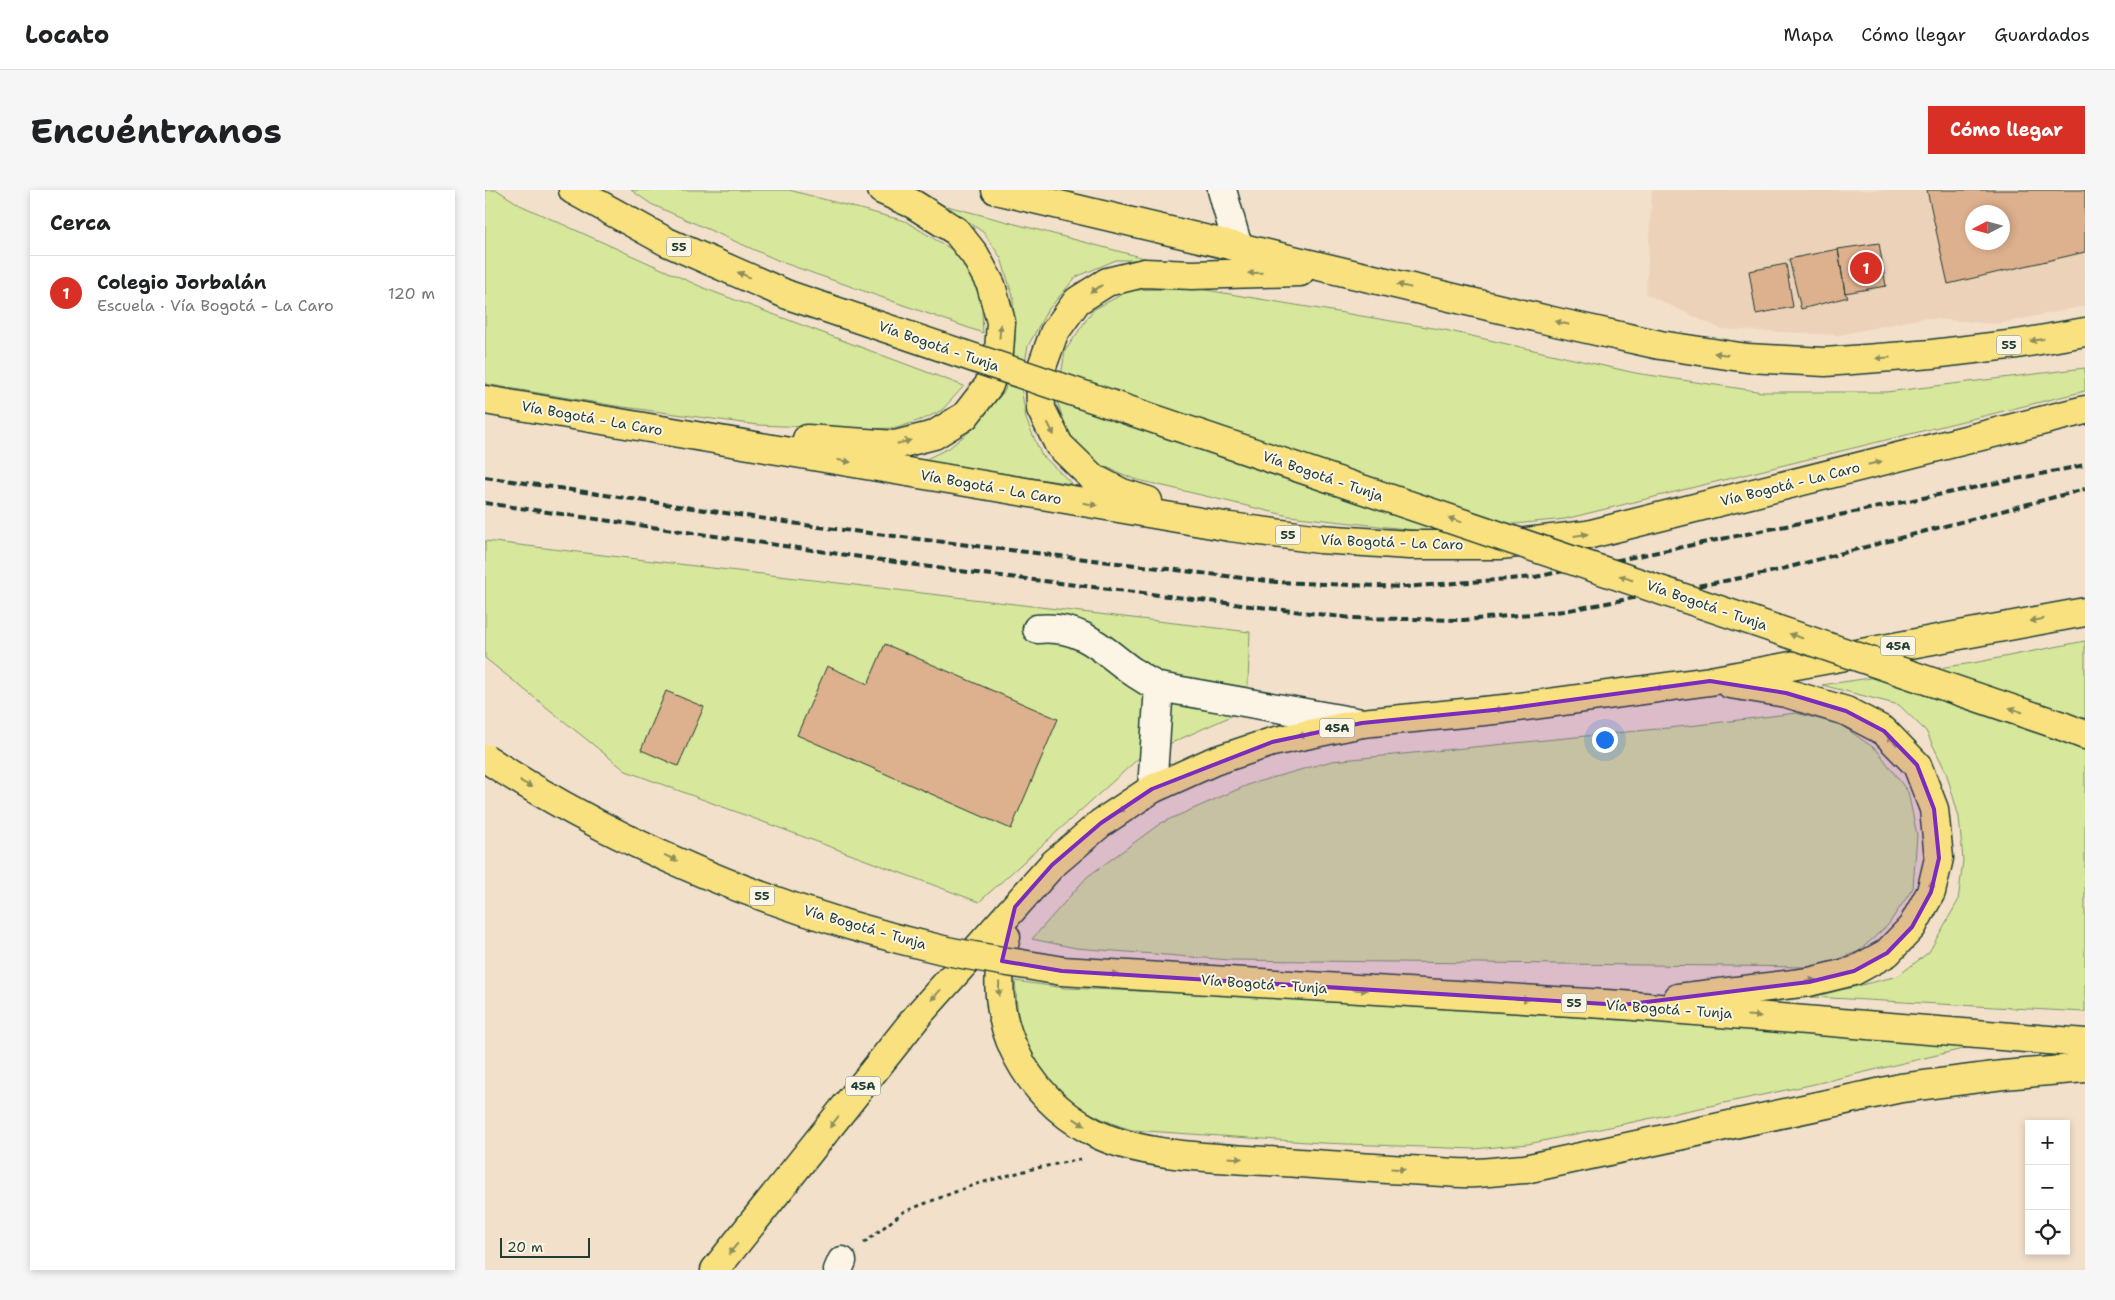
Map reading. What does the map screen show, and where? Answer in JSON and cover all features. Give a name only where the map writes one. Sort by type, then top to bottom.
[{"type":"main road","name":"Vía Bogotá - Tunja","points":[[573,190],[667,242],[789,295],[2077,731]]},
{"type":"main road","points":[[577,414],[831,441],[895,444],[934,435],[965,416],[989,385],[999,352],[1001,322],[991,285],[975,255],[956,231],[913,204],[882,190]]},
{"type":"main road","name":"55","points":[[996,190],[1660,345],[1747,358],[1825,362],[1932,354],[2085,332]]},
{"type":"main road","points":[[1230,527],[1122,493],[1093,478],[1059,445],[1041,409],[1039,372],[1054,333],[1077,301],[1107,282],[1144,273],[1192,275],[1339,271]]},
{"type":"main road","name":"Vía Bogotá - La Caro","points":[[485,400],[577,414],[1230,527],[1320,540],[1409,545],[1500,545],[1587,535],[2085,410]]},
{"type":"main road","name":"45A","points":[[715,1270],[919,1014],[1052,865],[1101,823],[1152,789],[1214,761],[1272,742],[1362,723],[1504,709],[1710,681],[2085,612]]},
{"type":"main road","points":[[1622,1006],[1809,982],[1854,971],[1887,953],[1912,926],[1931,892],[1939,858],[1934,809],[1917,765],[1884,731],[1846,711],[1786,693],[1710,681]]},
{"type":"main road","name":"Vía Bogotá - Tunja","points":[[485,758],[517,779],[619,835],[725,883],[835,921],[948,951],[1062,971],[1622,1006],[2085,1043]]},
{"type":"main road","points":[[1015,907],[1004,945],[999,994],[1004,1022],[1025,1073],[1055,1106],[1093,1132],[1139,1148],[1201,1156],[1475,1173],[1525,1169],[1901,1088],[2003,1074],[2085,1068]]},
{"type":"lane","points":[[1222,190],[1238,247]]},
{"type":"lane","points":[[1037,629],[1069,630],[1083,636],[1144,680],[1159,688],[1362,723]]},
{"type":"lane","points":[[1152,789],[1159,688]]},
{"type":"path","points":[[840,1265],[903,1212],[973,1185],[1032,1169],[1090,1158]]},
{"type":"highlighted area","points":[[1710,681],[1786,693],[1846,711],[1884,731],[1917,765],[1934,809],[1939,858],[1931,892],[1912,927],[1887,953],[1854,971],[1809,982],[1622,1005],[1062,971],[1002,961],[1015,907],[1052,865],[1101,823],[1152,789],[1272,742],[1362,723],[1504,709]]},
{"type":"shaded area","points":[[1652,190],[2085,190],[2085,306],[1998,324],[1923,318],[1839,335],[1721,329],[1646,294]]},
{"type":"green space","points":[[485,190],[497,190],[520,205],[706,289],[964,386],[942,410],[926,418],[897,428],[858,429],[758,425],[616,406],[485,384]]},
{"type":"green space","points":[[631,190],[789,190],[905,221],[959,254],[981,292],[983,333],[784,263],[651,204]]},
{"type":"green space","points":[[947,206],[1152,260],[1116,260],[1076,277],[1047,311],[1028,346],[1021,386],[1026,419],[1041,454],[1072,484],[922,461],[949,448],[974,428],[1005,390],[1015,341],[1013,297],[1001,258],[984,233]]},
{"type":"green space","points":[[1194,288],[1445,330],[1635,373],[1763,392],[1886,392],[2085,368],[2085,391],[1565,519],[1432,532],[1289,516],[1134,479],[1099,464],[1069,436],[1057,401],[1065,351],[1093,310],[1130,290]]},
{"type":"green space","points":[[485,541],[1250,632],[1247,709],[1140,757],[979,902],[626,771],[485,658]]},
{"type":"green space","points":[[2085,641],[2085,1012],[1812,997],[1898,976],[1929,952],[1958,901],[1963,860],[1959,817],[1946,772],[1926,731],[1899,705],[1822,685],[1973,663]]},
{"type":"green space","points":[[1796,713],[1841,725],[1877,750],[1908,792],[1917,835],[1913,888],[1888,925],[1859,951],[1837,960],[1810,967],[1230,960],[1076,948],[1032,939],[1087,877],[1161,823],[1250,784],[1332,761],[1698,725]]},
{"type":"green space","points":[[1015,981],[1065,988],[1192,993],[1988,1043],[1810,1085],[1528,1144],[1474,1149],[1322,1143],[1132,1130],[1094,1115],[1063,1095],[1040,1068],[1030,1051],[1020,1025]]},
{"type":"building","points":[[1927,190],[2085,190],[2085,252],[1948,284]]},
{"type":"building","points":[[1879,243],[1886,286],[1845,293],[1838,249]]},
{"type":"building","points":[[1838,249],[1845,293],[1848,297],[1801,309],[1789,259]]},
{"type":"building","points":[[1786,264],[1793,307],[1756,314],[1749,271]]},
{"type":"building","points":[[885,644],[1058,719],[1011,829],[797,735],[827,666],[868,684]]},
{"type":"building","points":[[666,691],[704,707],[678,766],[641,750]]},
{"type":"railway","points":[[485,477],[819,527],[1276,582],[1403,587],[1535,577],[2085,465]]},
{"type":"railway","points":[[485,503],[951,570],[1351,618],[1464,620],[1564,611],[1767,573],[2085,489]]},
{"type":"place","name":"Colegio Jorbalán","points":[[1866,268]]}]
